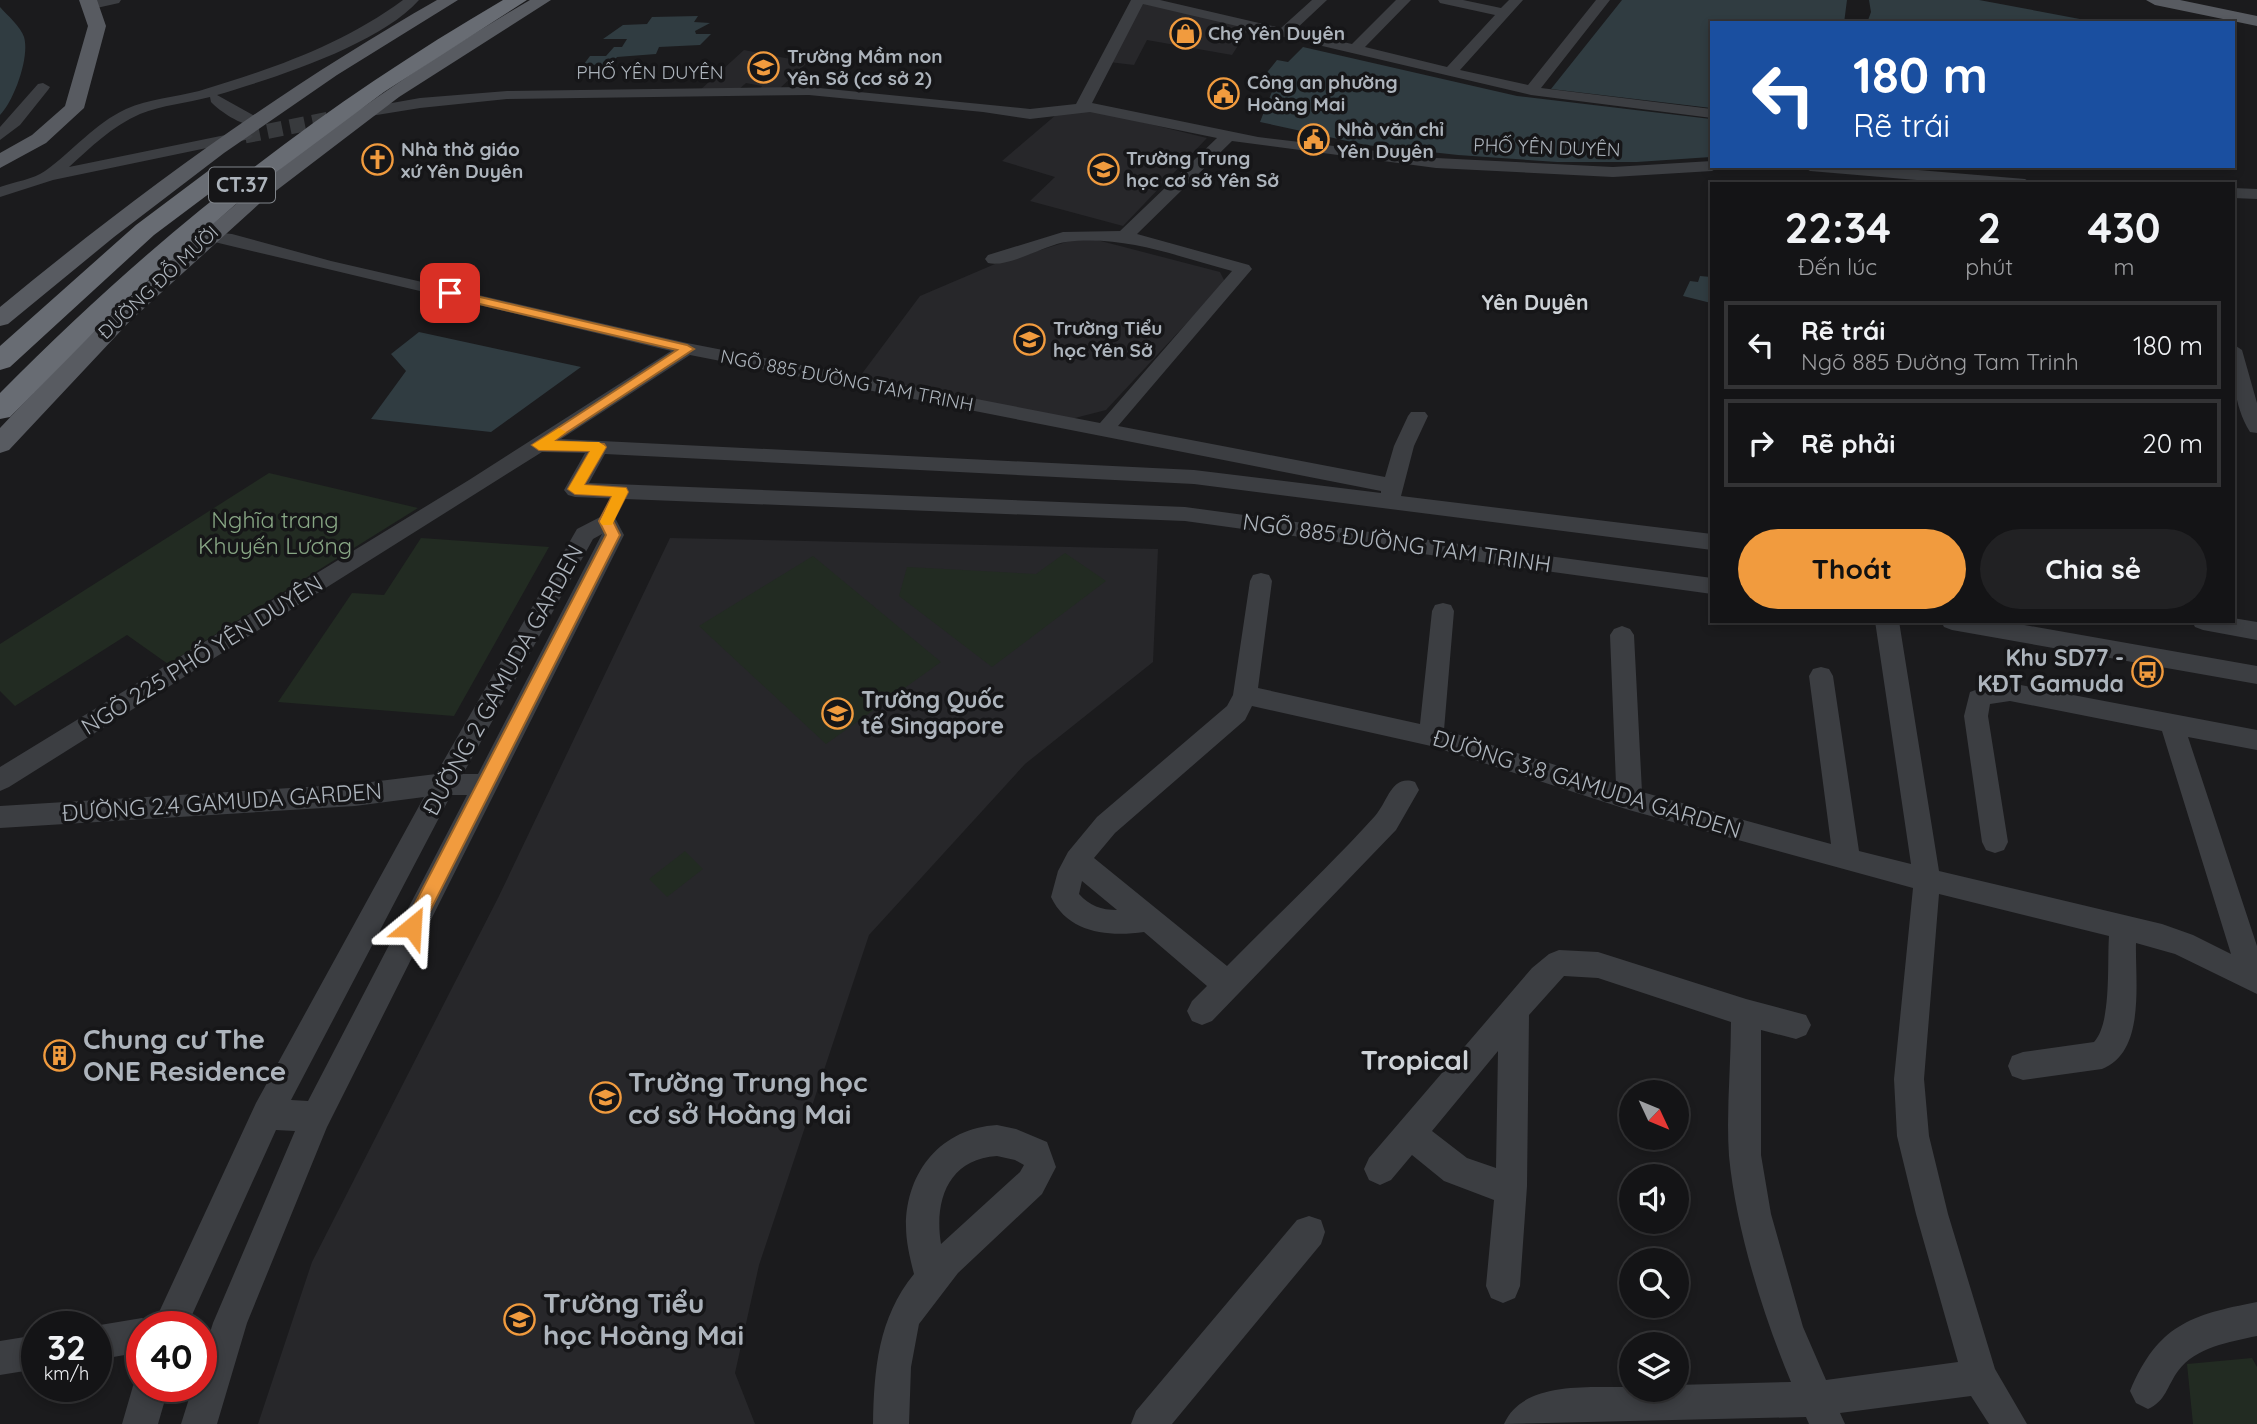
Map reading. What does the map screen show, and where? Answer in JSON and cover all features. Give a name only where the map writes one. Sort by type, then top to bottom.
[{"type":"highway","name":"CT.37","points":[[0,361],[145,230],[180,203],[347,83],[483,0]]},
{"type":"highway","name":"CT.37","points":[[0,411],[53,354],[122,288],[215,207],[301,139],[385,81],[517,0]]},
{"type":"main road","points":[[0,319],[123,220],[243,133],[368,48],[449,0]]},
{"type":"main road","name":"ĐƯỜNG ĐỖ MƯỜI","points":[[0,444],[95,340],[208,235],[306,155],[366,111],[470,41],[542,0]]},
{"type":"main road","points":[[2155,0],[2257,21]]},
{"type":"main road","points":[[0,162],[39,139],[74,108],[97,26],[90,2]]},
{"type":"street","points":[[90,2],[114,0]]},
{"type":"street","points":[[49,176],[134,111],[239,83],[349,43],[412,0]]},
{"type":"street","points":[[1083,107],[1140,0],[1531,91],[1710,114]]},
{"type":"street","points":[[1202,14],[1219,0]]},
{"type":"street","points":[[1285,33],[1320,0]]},
{"type":"street","points":[[1355,49],[1404,0]]},
{"type":"street","points":[[1445,0],[1504,13]]},
{"type":"street","points":[[1451,72],[1516,0]]},
{"type":"street","points":[[1531,91],[1603,0]]},
{"type":"street","points":[[349,43],[368,48]]},
{"type":"street","points":[[0,135],[15,122],[43,88]]},
{"type":"street","name":"PHỐ YÊN DUYÊN","points":[[340,117],[366,111],[507,95],[809,91],[1030,114],[1083,107],[1228,136],[1436,163],[1620,172],[1710,166]]},
{"type":"street","points":[[0,192],[49,176],[243,133],[216,99]]},
{"type":"street","points":[[1125,236],[1228,136]]},
{"type":"street","points":[[1513,187],[1514,167]]},
{"type":"street","points":[[1830,168],[1968,182]]},
{"type":"street","points":[[2246,193],[2257,211]]},
{"type":"street","name":"NGÕ 885 ĐƯỜNG TAM TRINH","points":[[208,235],[687,349],[852,383],[1105,429],[1391,494]]},
{"type":"street","points":[[994,259],[1063,236],[1125,236],[1243,269],[1105,429]]},
{"type":"street","name":"NGÕ 225 PHỐ YÊN DUYÊN","points":[[0,780],[539,445],[687,349]]},
{"type":"street","points":[[2235,357],[2248,406],[2257,426]]},
{"type":"street","points":[[1391,494],[1404,446],[1418,416]]},
{"type":"street","name":"NGÕ 885 ĐƯỜNG TAM TRINH","points":[[539,445],[1194,477],[1391,494],[1710,542]]},
{"type":"street","name":"NGÕ 885 ĐƯỜNG TAM TRINH","points":[[599,447],[575,489],[1185,514],[1710,586]]},
{"type":"street","points":[[606,521],[621,492]]},
{"type":"street","name":"ĐƯỜNG 2 GAMUDA GARDEN","points":[[177,1311],[267,1114],[444,784],[585,534],[606,521],[613,535],[316,1117],[230,1322],[199,1424]]},
{"type":"street","points":[[1149,919],[1118,923],[1091,920],[1075,910],[1065,897],[1071,871],[1106,825],[1236,713],[1245,695],[1261,581]]},
{"type":"street","points":[[1432,736],[1443,611]]},
{"type":"street","points":[[1886,623],[1927,881],[1909,1079],[1913,1136],[1932,1214],[1980,1377],[2009,1424]]},
{"type":"street","points":[[1963,623],[2257,675]]},
{"type":"street","points":[[2214,623],[2257,631]]},
{"type":"street","points":[[1622,635],[1629,799]]},
{"type":"street","points":[[1821,676],[1847,860]]},
{"type":"street","points":[[1995,842],[1976,716],[1979,699],[1992,693],[2010,692],[2257,740]]},
{"type":"street","name":"ĐƯỜNG 3.8 GAMUDA GARDEN","points":[[1245,695],[1432,736],[1629,799],[1847,860],[2183,944],[2255,979]]},
{"type":"street","points":[[2172,724],[2255,979]]},
{"type":"street","name":"ĐƯỜNG 2.4 GAMUDA GARDEN","points":[[0,817],[355,795],[444,784],[485,785]]},
{"type":"street","points":[[1202,1011],[1387,822],[1406,790]]},
{"type":"street","points":[[1077,860],[1228,985]]},
{"type":"street","points":[[2023,1066],[2102,1055],[2114,1042],[2119,1020],[2123,929]]},
{"type":"street","points":[[1380,1168],[1542,977],[1559,963],[1598,965],[1745,1013],[1796,1025]]},
{"type":"street","points":[[1503,1286],[1511,1185],[1514,1011]]},
{"type":"street","points":[[1745,1013],[1745,1155],[1755,1214],[1786,1329],[1821,1412]]},
{"type":"street","points":[[267,1114],[316,1117]]},
{"type":"street","points":[[1410,1133],[1459,1174],[1485,1184],[1511,1185]]},
{"type":"street","points":[[1149,1424],[1309,1232]]},
{"type":"street","points":[[891,1424],[891,1374],[906,1313],[931,1278]]},
{"type":"street","points":[[2148,1391],[2159,1369],[2175,1349],[2237,1322],[2257,1319]]},
{"type":"street","points":[[0,1358],[21,1355]]},
{"type":"street","points":[[1522,1424],[1535,1413],[1570,1406],[1821,1412],[1980,1377]]},
{"type":"street","points":[[140,1424],[146,1402]]},
{"type":"shaded area","points":[[1622,0],[1847,0],[1844,21],[1710,21],[1710,108],[1551,89]]},
{"type":"shaded area","points":[[1869,0],[1979,0],[2090,21],[1868,21],[1871,12]]},
{"type":"shaded area","name":"Chợ Yên Duyên","points":[[1141,3],[1250,27],[1232,55],[1147,40],[1134,65],[1109,62]]},
{"type":"shaded area","points":[[0,7],[20,29],[24,37],[25,56],[20,78],[0,115]]},
{"type":"shaded area","points":[[698,16],[694,22],[710,23],[695,31],[696,34],[711,34],[700,45],[659,47],[656,54],[617,57],[610,66],[584,64],[590,56],[606,56],[614,47],[622,47],[627,39],[603,39],[623,25],[647,24],[652,17]]},
{"type":"shaded area","points":[[1303,47],[1517,96],[1710,119],[1710,157],[1637,162],[1557,162],[1458,155],[1366,145],[1260,122],[1275,84],[1260,81],[1277,60],[1288,62]]},
{"type":"shaded area","name":"Trường Mầm non Yên Sở (cơ sở 2)","points":[[744,50],[808,62],[779,89],[759,90],[762,86],[746,83],[737,91],[699,91]]},
{"type":"shaded area","name":"Trường Trung học cơ sở Yên Sở","points":[[1096,111],[1207,138],[1123,226],[1030,201],[1055,177],[1002,161],[1057,114]]},
{"type":"shaded area","name":"Trường Tiểu học Yên Sở","points":[[1076,239],[1097,240],[1220,272],[1225,282],[1106,410],[1071,419],[855,383],[920,296],[995,264]]},
{"type":"shaded area","points":[[1700,276],[1710,277],[1710,303],[1683,296],[1690,281],[1698,282]]},
{"type":"shaded area","points":[[419,332],[581,367],[491,432],[371,419],[406,371],[391,354]]},
{"type":"shaded area","points":[[670,538],[1158,549],[1153,662],[1025,764],[869,935],[759,1265],[735,1373],[755,1424],[258,1424],[312,1262],[498,898]]},
{"type":"green space","name":"Nghĩa trang Khuyến Lương","points":[[269,473],[418,508],[168,664],[127,635],[15,706],[0,691],[0,644]]},
{"type":"green space","points":[[421,538],[549,547],[454,716],[278,702],[352,593],[384,595]]},
{"type":"green space","points":[[1065,553],[1106,581],[992,667],[899,596],[907,567],[1036,574]]},
{"type":"green space","points":[[813,556],[941,662],[826,744],[699,626]]},
{"type":"green space","points":[[685,851],[703,869],[667,897],[649,879]]},
{"type":"green space","points":[[2252,1358],[2257,1367],[2257,1424],[2193,1424],[2187,1364]]},
{"type":"tunnel","points":[[245,136],[339,117]]},
{"type":"slow traffic","points":[[559,432],[539,445],[599,447],[575,489],[621,492],[607,522]]},
{"type":"place","name":"Chợ Yên Duyên","points":[[1185,33]]},
{"type":"place","name":"Trường Mầm non Yên Sở (cơ sở 2)","points":[[764,67]]},
{"type":"place","name":"Công an phường Hoàng Mai","points":[[1224,93]]},
{"type":"place","name":"Nhà văn chỉ Yên Duyên","points":[[1314,140]]},
{"type":"place","name":"Nhà thờ giáo xứ Yên Duyên","points":[[378,160]]},
{"type":"place","name":"Trường Trung học cơ sở Yên Sở","points":[[1103,169]]},
{"type":"place","name":"Trường Tiểu học Yên Sở","points":[[1030,339]]},
{"type":"place","name":"Khu SD77 - KĐT Gamuda","points":[[2147,671]]},
{"type":"place","name":"Trường Quốc tế Singapore","points":[[838,713]]},
{"type":"place","name":"Chung cư The ONE Residence","points":[[60,1055]]},
{"type":"place","name":"Trường Trung học cơ sở Hoàng Mai","points":[[605,1098]]},
{"type":"place","name":"Trường Tiểu học Hoàng Mai","points":[[520,1319]]},
{"type":"district","name":"Yên Duyên","points":[[1535,303]]},
{"type":"district","name":"Tropical","points":[[1415,1060]]},
{"type":"route","points":[[412,927],[613,535],[606,521],[621,492],[575,489],[599,447],[539,445],[687,349],[450,293]]}]
